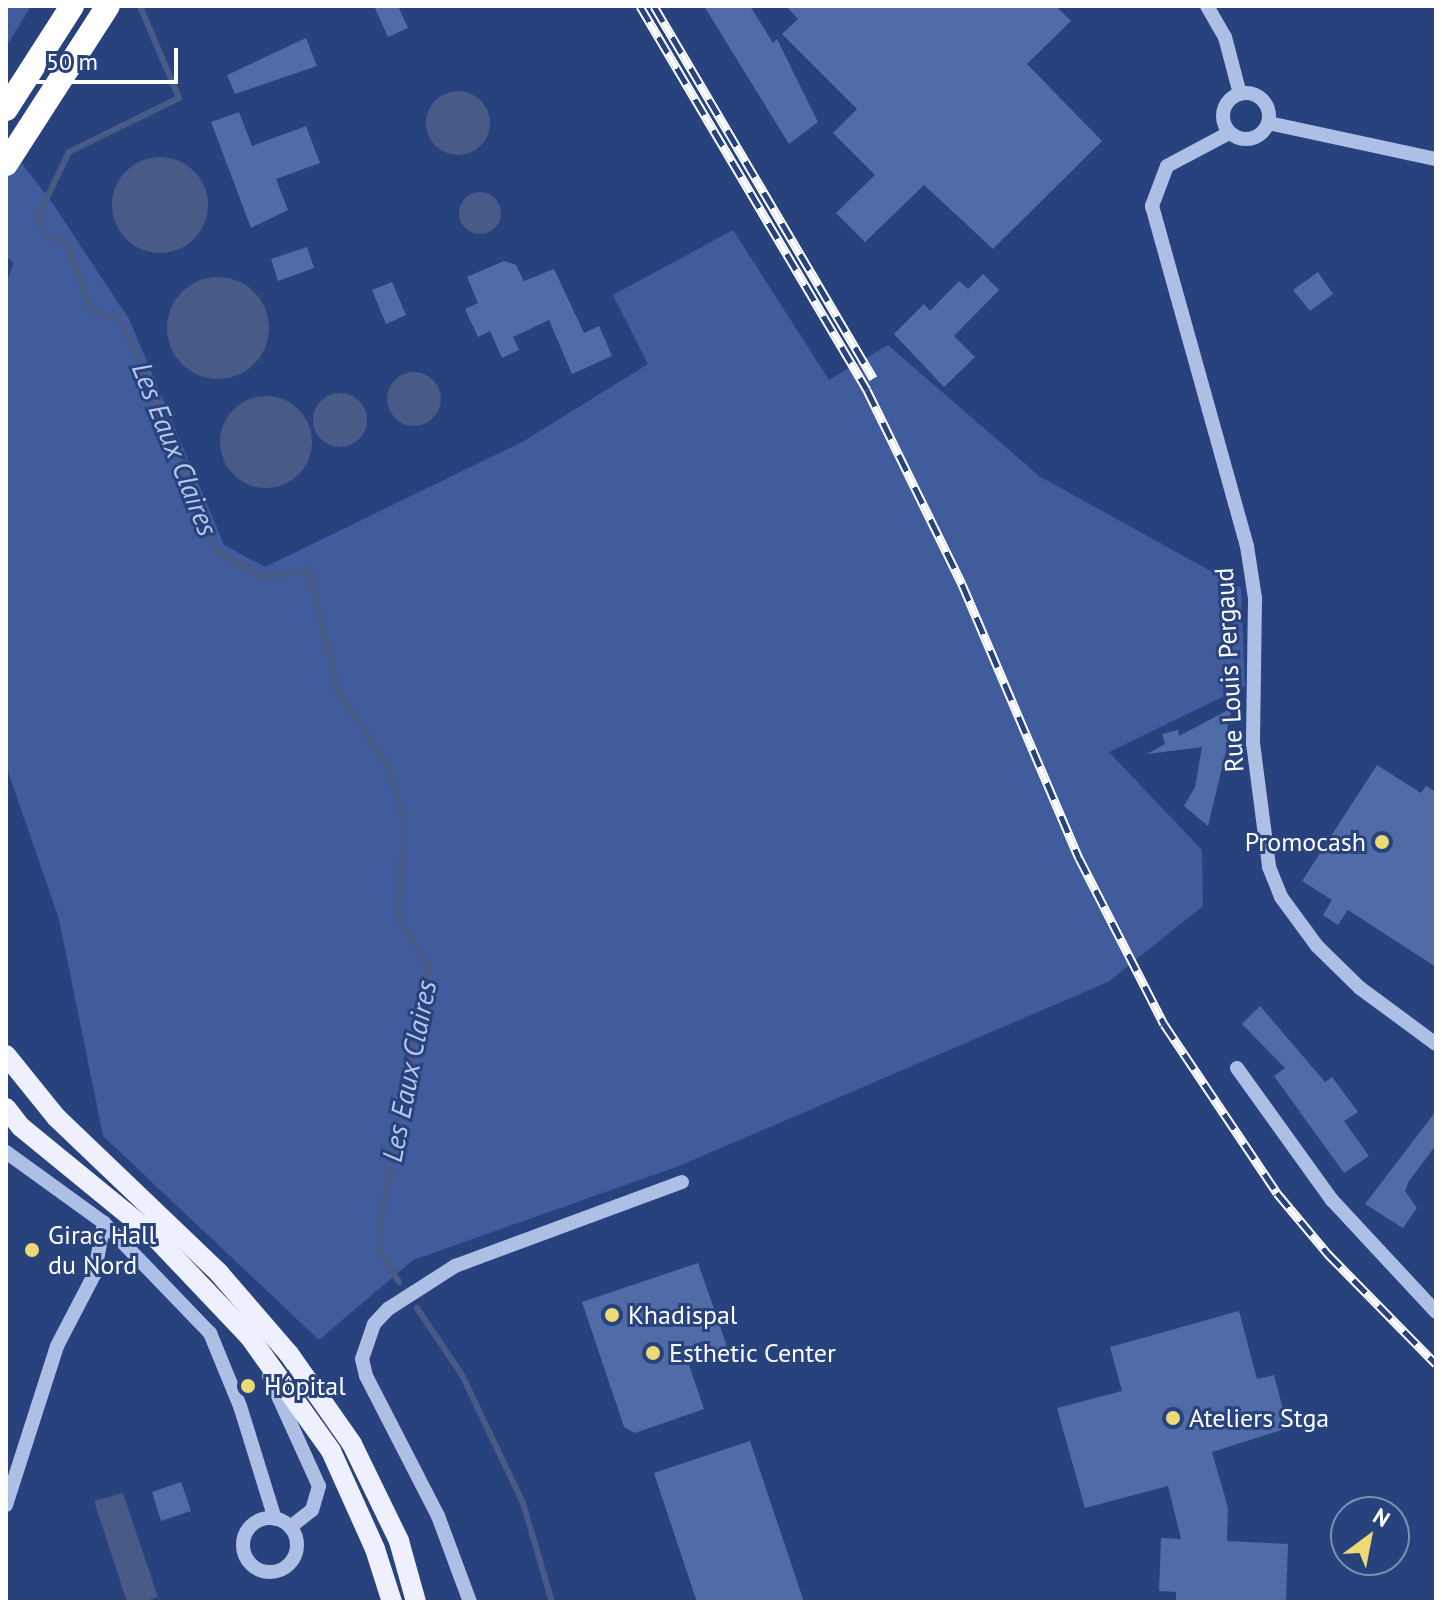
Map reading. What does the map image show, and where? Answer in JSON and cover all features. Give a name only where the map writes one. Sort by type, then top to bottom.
[{"type":"highway","points":[[6,109],[72,6]]},
{"type":"highway","points":[[6,164],[108,6]]},
{"type":"highway","points":[[6,181],[24,138]]},
{"type":"main road","points":[[6,1055],[56,1117],[208,1263],[289,1354],[352,1444],[399,1541],[416,1602]]},
{"type":"main road","points":[[6,1108],[21,1127],[153,1235],[249,1336],[331,1451],[375,1549],[392,1602]]},
{"type":"street","points":[[1207,6],[1225,37],[1240,94]]},
{"type":"street","points":[[1240,94],[1263,100],[1269,123]]},
{"type":"street","points":[[1240,94],[1223,110],[1229,133],[1241,139],[1255,138],[1269,123]]},
{"type":"street","points":[[1269,123],[1436,159]]},
{"type":"street","name":"Rue Louis Pergaud","points":[[1229,133],[1167,166],[1152,206],[1247,546],[1255,598],[1253,743],[1269,867],[1281,897],[1317,946],[1360,988],[1436,1044]]},
{"type":"street","points":[[1237,1068],[1332,1200],[1436,1312]]},
{"type":"street","points":[[6,1152],[104,1223],[203,1323],[219,1347],[275,1519]]},
{"type":"street","points":[[470,1602],[438,1516],[366,1376],[362,1359],[374,1324],[388,1309],[455,1266],[682,1182]]},
{"type":"street","points":[[6,1505],[57,1346],[94,1275],[104,1223]]},
{"type":"street","points":[[249,1336],[319,1486],[312,1510],[290,1527]]},
{"type":"street","points":[[275,1519],[290,1527],[297,1546],[289,1565],[273,1573],[255,1568],[245,1556],[243,1539],[253,1524],[275,1519]]},
{"type":"shaded area","points":[[6,6],[31,6],[6,47]]},
{"type":"shaded area","points":[[458,91],[481,100],[490,123],[481,146],[458,155],[435,146],[426,123],[435,100]]},
{"type":"shaded area","points":[[6,143],[51,201],[129,319],[224,545],[265,567],[524,441],[648,364],[613,295],[733,230],[829,380],[888,345],[1039,476],[1241,588],[1245,686],[1109,752],[1202,850],[1203,906],[1108,982],[679,1166],[413,1260],[319,1340],[103,1136],[59,919],[6,766],[6,283],[14,263],[6,256]]},
{"type":"shaded area","points":[[160,157],[178,160],[194,171],[205,187],[208,205],[205,223],[194,239],[178,250],[160,253],[142,250],[126,239],[115,223],[112,205],[115,187],[126,171],[142,160]]},
{"type":"shaded area","points":[[480,192],[495,198],[501,213],[495,228],[480,234],[465,228],[459,213],[465,198]]},
{"type":"shaded area","points":[[218,277],[237,281],[254,292],[265,309],[269,328],[265,347],[254,364],[237,375],[218,379],[199,375],[182,364],[171,347],[167,328],[171,309],[182,292],[199,281]]},
{"type":"shaded area","points":[[414,372],[433,380],[441,399],[433,418],[414,426],[395,418],[387,399],[395,380]]},
{"type":"shaded area","points":[[340,393],[359,401],[367,420],[359,439],[340,447],[321,439],[313,420],[321,401]]},
{"type":"shaded area","points":[[266,396],[284,399],[299,409],[309,424],[312,442],[309,460],[299,475],[284,485],[266,488],[248,485],[233,475],[223,460],[220,442],[223,424],[233,409],[248,399]]},
{"type":"shaded area","points":[[123,1493],[158,1597],[143,1602],[127,1602],[94,1501]]},
{"type":"building","points":[[374,6],[398,6],[408,28],[388,37]]},
{"type":"building","points":[[704,6],[750,6],[773,43],[777,39],[818,122],[789,144]]},
{"type":"building","points":[[786,6],[1056,6],[1071,21],[1027,64],[1102,141],[993,249],[924,185],[865,242],[836,213],[875,175],[833,133],[857,109],[782,34],[798,19]]},
{"type":"building","points":[[306,38],[317,66],[235,94],[227,75]]},
{"type":"building","points":[[239,112],[252,146],[306,126],[320,163],[276,179],[288,210],[251,228],[211,122]]},
{"type":"building","points":[[307,247],[314,268],[278,281],[271,259]]},
{"type":"building","points":[[504,261],[516,265],[524,281],[554,269],[584,333],[599,326],[612,356],[572,374],[549,320],[513,337],[519,350],[502,358],[490,331],[478,337],[465,309],[478,303],[467,277]]},
{"type":"building","points":[[1318,272],[1333,294],[1310,311],[1293,290]]},
{"type":"building","points":[[983,274],[999,290],[954,336],[975,357],[944,387],[894,334],[924,304],[930,311],[959,281],[968,289]]},
{"type":"building","points":[[392,282],[406,315],[386,324],[372,290]]},
{"type":"building","points":[[1232,708],[1227,729],[1231,730],[1208,826],[1184,806],[1195,787],[1202,747],[1147,754],[1165,744],[1162,734],[1178,730],[1179,736]]},
{"type":"building","name":"Promocash","points":[[1377,765],[1421,793],[1426,786],[1436,792],[1436,967],[1348,910],[1338,925],[1323,915],[1332,900],[1302,881]]},
{"type":"building","points":[[1260,1006],[1325,1082],[1332,1077],[1358,1112],[1344,1121],[1369,1156],[1344,1173],[1274,1076],[1285,1068],[1242,1024]]},
{"type":"building","points":[[1436,1111],[1436,1145],[1405,1191],[1417,1208],[1403,1228],[1365,1204]]},
{"type":"building","name":"Esthetic Center","points":[[698,1263],[727,1346],[687,1359],[704,1409],[635,1433],[624,1427],[582,1302]]},
{"type":"building","name":"Ateliers Stga","points":[[1239,1311],[1257,1379],[1274,1375],[1288,1428],[1212,1452],[1228,1508],[1227,1541],[1288,1544],[1286,1602],[1176,1602],[1176,1592],[1159,1591],[1161,1538],[1181,1539],[1168,1486],[1085,1508],[1057,1408],[1122,1391],[1110,1347]]},
{"type":"building","points":[[750,1441],[804,1602],[697,1602],[654,1473]]},
{"type":"building","points":[[181,1482],[191,1511],[161,1521],[152,1492]]},
{"type":"waterway","name":"Les Eaux Claires","points":[[140,6],[179,98],[69,152],[38,216],[44,235],[67,243],[91,310],[118,319],[133,345],[216,551],[262,577],[309,570],[338,691],[388,767],[405,824],[398,917],[428,966],[379,1230],[379,1249],[399,1282]]},
{"type":"waterway","name":"Les Eaux Claires","points":[[417,1308],[462,1375],[523,1503],[552,1602]]},
{"type":"railway","points":[[640,6],[867,390],[962,584],[1079,858],[1164,1024],[1277,1193],[1328,1254],[1436,1364]]},
{"type":"railway","points":[[654,6],[873,378]]},
{"type":"place","name":"Promocash","points":[[1382,842]]},
{"type":"place","name":"Girac Hall du Nord","points":[[32,1250]]},
{"type":"place","name":"Khadispal","points":[[612,1315]]},
{"type":"place","name":"Esthetic Center","points":[[653,1353]]},
{"type":"place","name":"Hôpital","points":[[248,1386]]},
{"type":"place","name":"Ateliers Stga","points":[[1173,1418]]}]
